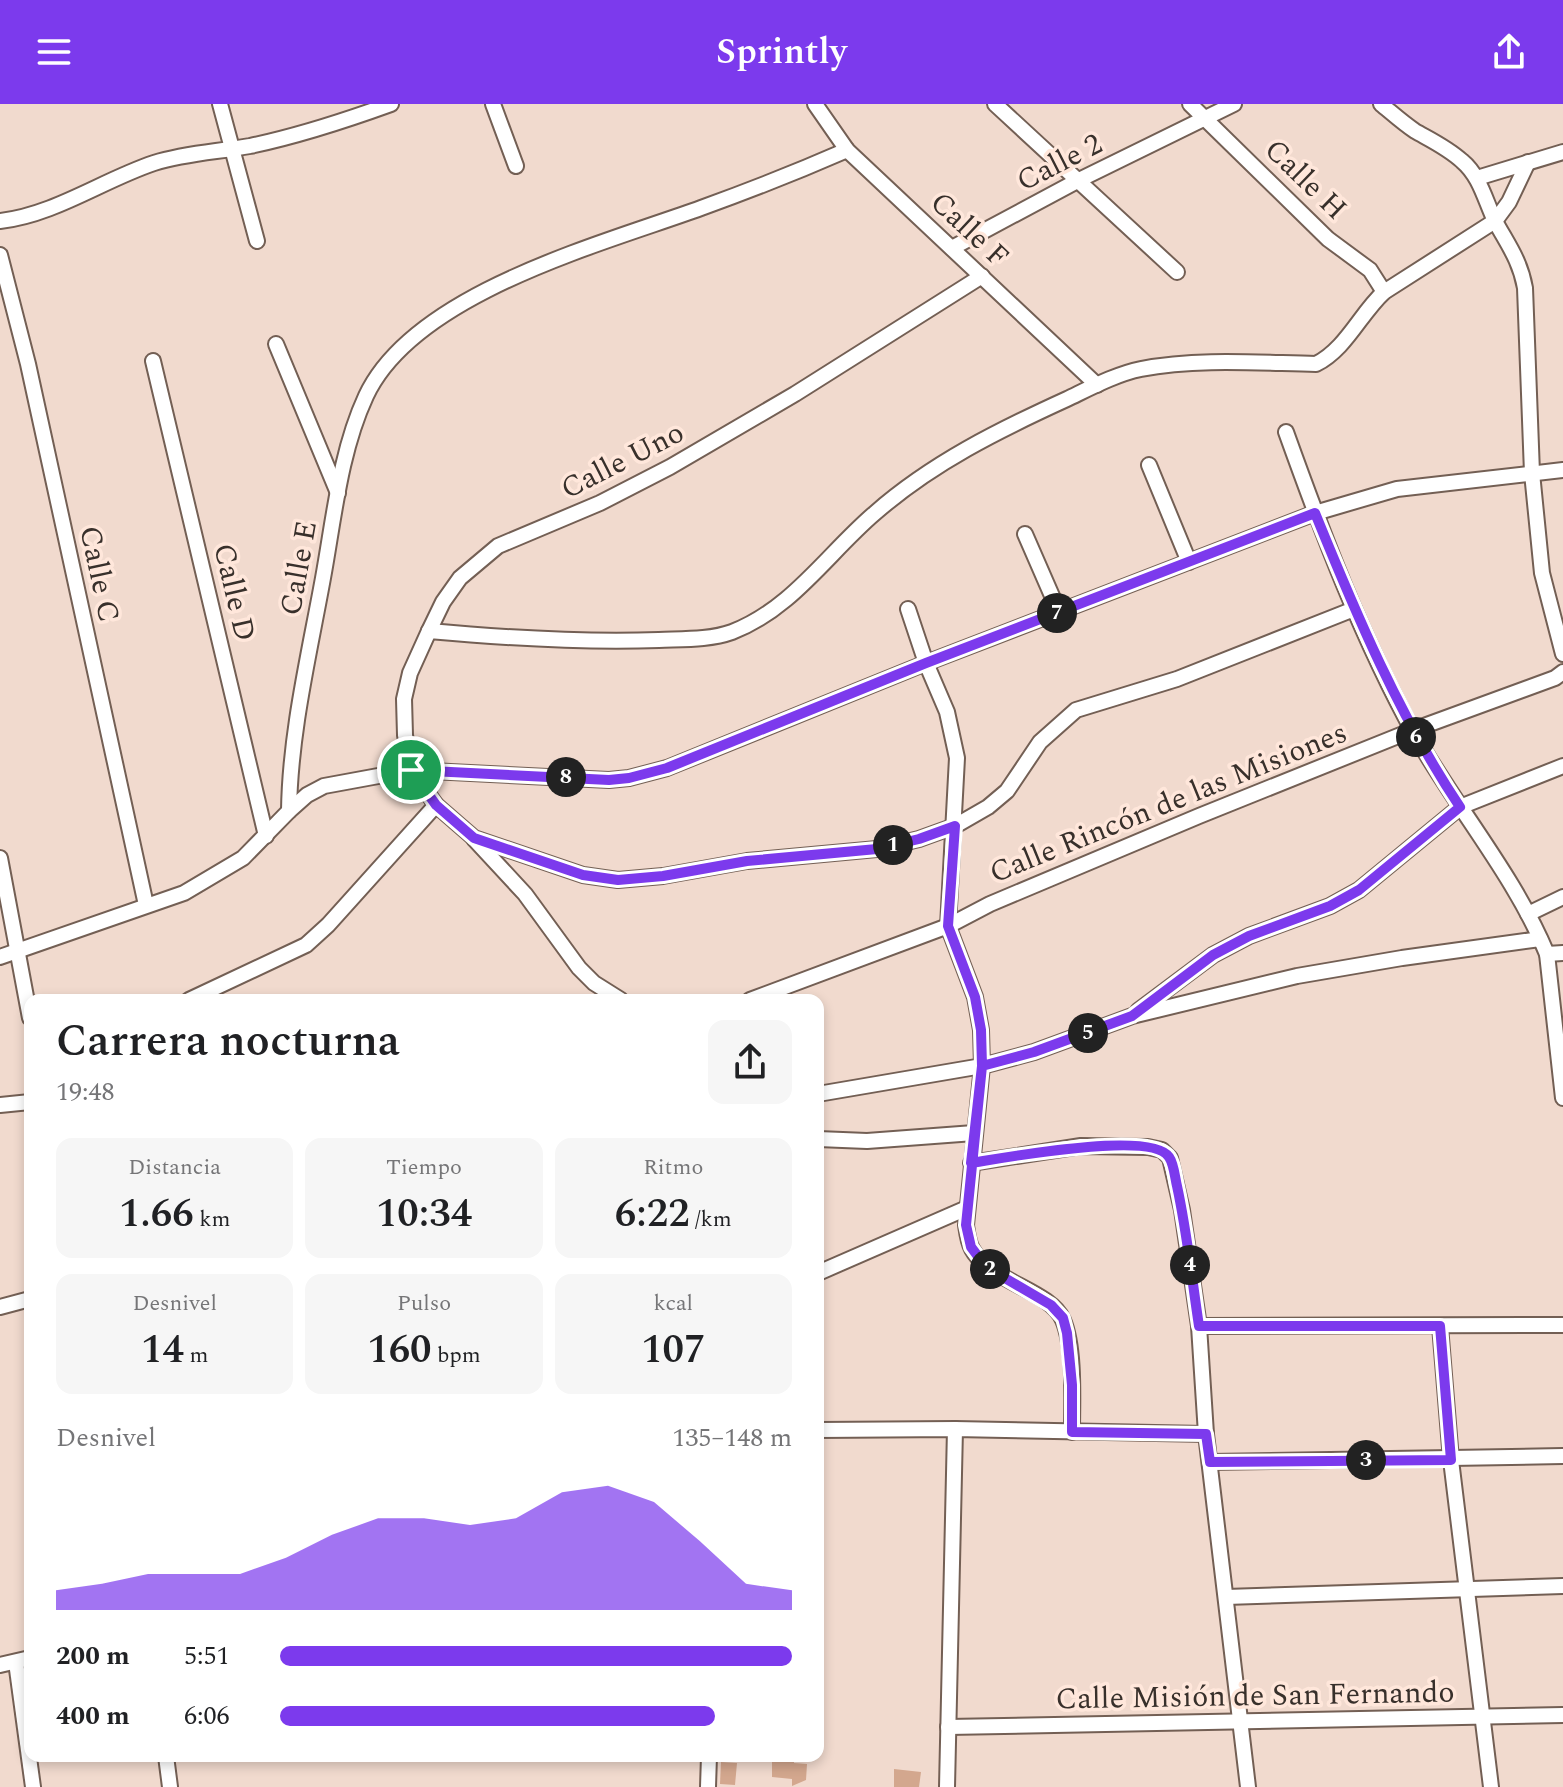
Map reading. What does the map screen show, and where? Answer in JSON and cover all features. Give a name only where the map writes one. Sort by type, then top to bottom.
[{"type":"street","points":[[220,104],[257,241]]},
{"type":"street","points":[[0,221],[44,210],[112,178],[154,163],[192,152],[292,136],[352,110],[391,104]]},
{"type":"street","points":[[493,104],[516,166]]},
{"type":"street","name":"Calle F","points":[[815,104],[847,150],[1097,385]]},
{"type":"street","points":[[995,104],[1177,272]]},
{"type":"street","name":"Calle H","points":[[1190,104],[1328,239],[1370,270],[1384,292]]},
{"type":"street","name":"Calle 2","points":[[952,248],[1079,180],[1234,104]]},
{"type":"street","points":[[1381,104],[1412,129],[1455,155],[1477,178],[1495,221],[1516,255],[1525,288],[1532,473],[1542,573],[1563,654]]},
{"type":"street","points":[[338,493],[351,440],[367,395],[402,348],[441,317],[480,294],[522,275],[616,237],[797,172],[847,150]]},
{"type":"street","points":[[1477,178],[1563,152]]},
{"type":"street","points":[[429,631],[558,641],[639,641],[713,637],[735,631],[808,582],[855,530],[913,481],[1018,421],[1097,385],[1139,370],[1212,363],[1316,364],[1339,347],[1370,305],[1384,292],[1495,221],[1509,202],[1528,162]]},
{"type":"street","name":"Calle C","points":[[0,255],[28,364],[146,905]]},
{"type":"street","name":"Calle Uno","points":[[411,770],[405,735],[404,699],[410,673],[443,602],[460,578],[498,546],[600,503],[670,467],[795,394],[982,276]]},
{"type":"street","name":"Calle E","points":[[276,344],[338,493],[292,749],[289,811]]},
{"type":"street","name":"Calle D","points":[[153,361],[266,836]]},
{"type":"street","points":[[1286,432],[1354,609],[1413,730],[1528,914],[1547,954],[1563,1095]]},
{"type":"street","points":[[1149,465],[1189,562]]},
{"type":"street","points":[[0,957],[184,893],[224,871],[266,836],[307,795],[324,786],[411,770],[629,778],[667,768],[926,663],[1315,513],[1397,489],[1563,470]]},
{"type":"street","points":[[1025,534],[1059,612]]},
{"type":"street","points":[[908,609],[955,736],[955,826],[948,926],[975,997],[981,1030],[982,1066],[966,1225],[971,1247],[986,1267],[1051,1305],[1063,1318],[1072,1385],[1072,1432]]},
{"type":"street","points":[[474,838],[583,875],[618,880],[663,876],[747,861],[877,849],[919,839],[955,826],[988,807],[1007,791],[1040,742],[1076,710],[1177,679],[1354,609]]},
{"type":"street","name":"Calle Rincón de las Misiones","points":[[766,994],[948,926],[990,904],[1088,862],[1413,730],[1555,678],[1563,672]]},
{"type":"street","points":[[1132,1016],[1213,955],[1249,936],[1330,906],[1359,890],[1460,807],[1563,766]]},
{"type":"street","points":[[411,770],[436,805],[474,838],[525,894],[599,994]]},
{"type":"street","points":[[202,994],[306,945],[328,925],[436,805]]},
{"type":"street","points":[[0,858],[26,994]]},
{"type":"street","points":[[1528,914],[1563,897]]},
{"type":"street","points":[[824,1093],[982,1066],[1034,1052],[1132,1016],[1297,976],[1540,939]]},
{"type":"street","points":[[1547,954],[1563,953]]},
{"type":"street","points":[[590,979],[612,994]]},
{"type":"street","points":[[0,1105],[24,1103]]},
{"type":"street","points":[[824,1139],[867,1141],[974,1133]]},
{"type":"street","points":[[971,1163],[1081,1146],[1148,1147],[1162,1150],[1170,1158],[1182,1210],[1199,1326],[1206,1434],[1248,1787]]},
{"type":"street","points":[[824,1270],[967,1208]]},
{"type":"street","points":[[0,1307],[24,1301]]},
{"type":"street","points":[[1199,1326],[1563,1325]]},
{"type":"street","points":[[1440,1326],[1451,1460],[1491,1787]]},
{"type":"street","points":[[947,1787],[955,1429]]},
{"type":"street","points":[[824,1430],[1206,1434]]},
{"type":"street","points":[[1210,1462],[1563,1456]]},
{"type":"street","points":[[1226,1597],[1563,1586]]},
{"type":"street","points":[[0,1665],[23,1660]]},
{"type":"street","name":"Calle Misión de San Fernando","points":[[948,1727],[1563,1715]]},
{"type":"street","points":[[31,1762],[33,1787]]},
{"type":"street","points":[[167,1762],[170,1787]]},
{"type":"street","points":[[708,1787],[709,1762]]},
{"type":"building","points":[[721,1762],[737,1763],[735,1785],[720,1784]]},
{"type":"building","points":[[772,1762],[807,1764],[806,1780],[792,1786],[792,1779],[772,1777]]},
{"type":"building","points":[[894,1769],[921,1772],[919,1787],[894,1787]]},
{"type":"route","points":[[411,770],[436,805],[474,838],[583,875],[618,880],[663,876],[747,861],[877,849],[955,826],[948,926],[975,997],[981,1030],[982,1066],[971,1163],[966,1225],[971,1247],[986,1267],[1051,1305],[1063,1318],[1072,1385],[1072,1432],[1206,1434],[1210,1462],[1451,1460],[1440,1326],[1199,1326],[1182,1210],[1170,1158],[1162,1150],[1081,1146],[971,1163],[974,1133],[982,1066],[1034,1052],[1132,1016],[1213,955],[1249,936],[1330,906],[1359,890],[1460,807],[1413,730],[1354,609],[1315,513],[926,663],[667,768],[609,780],[411,770]]}]
